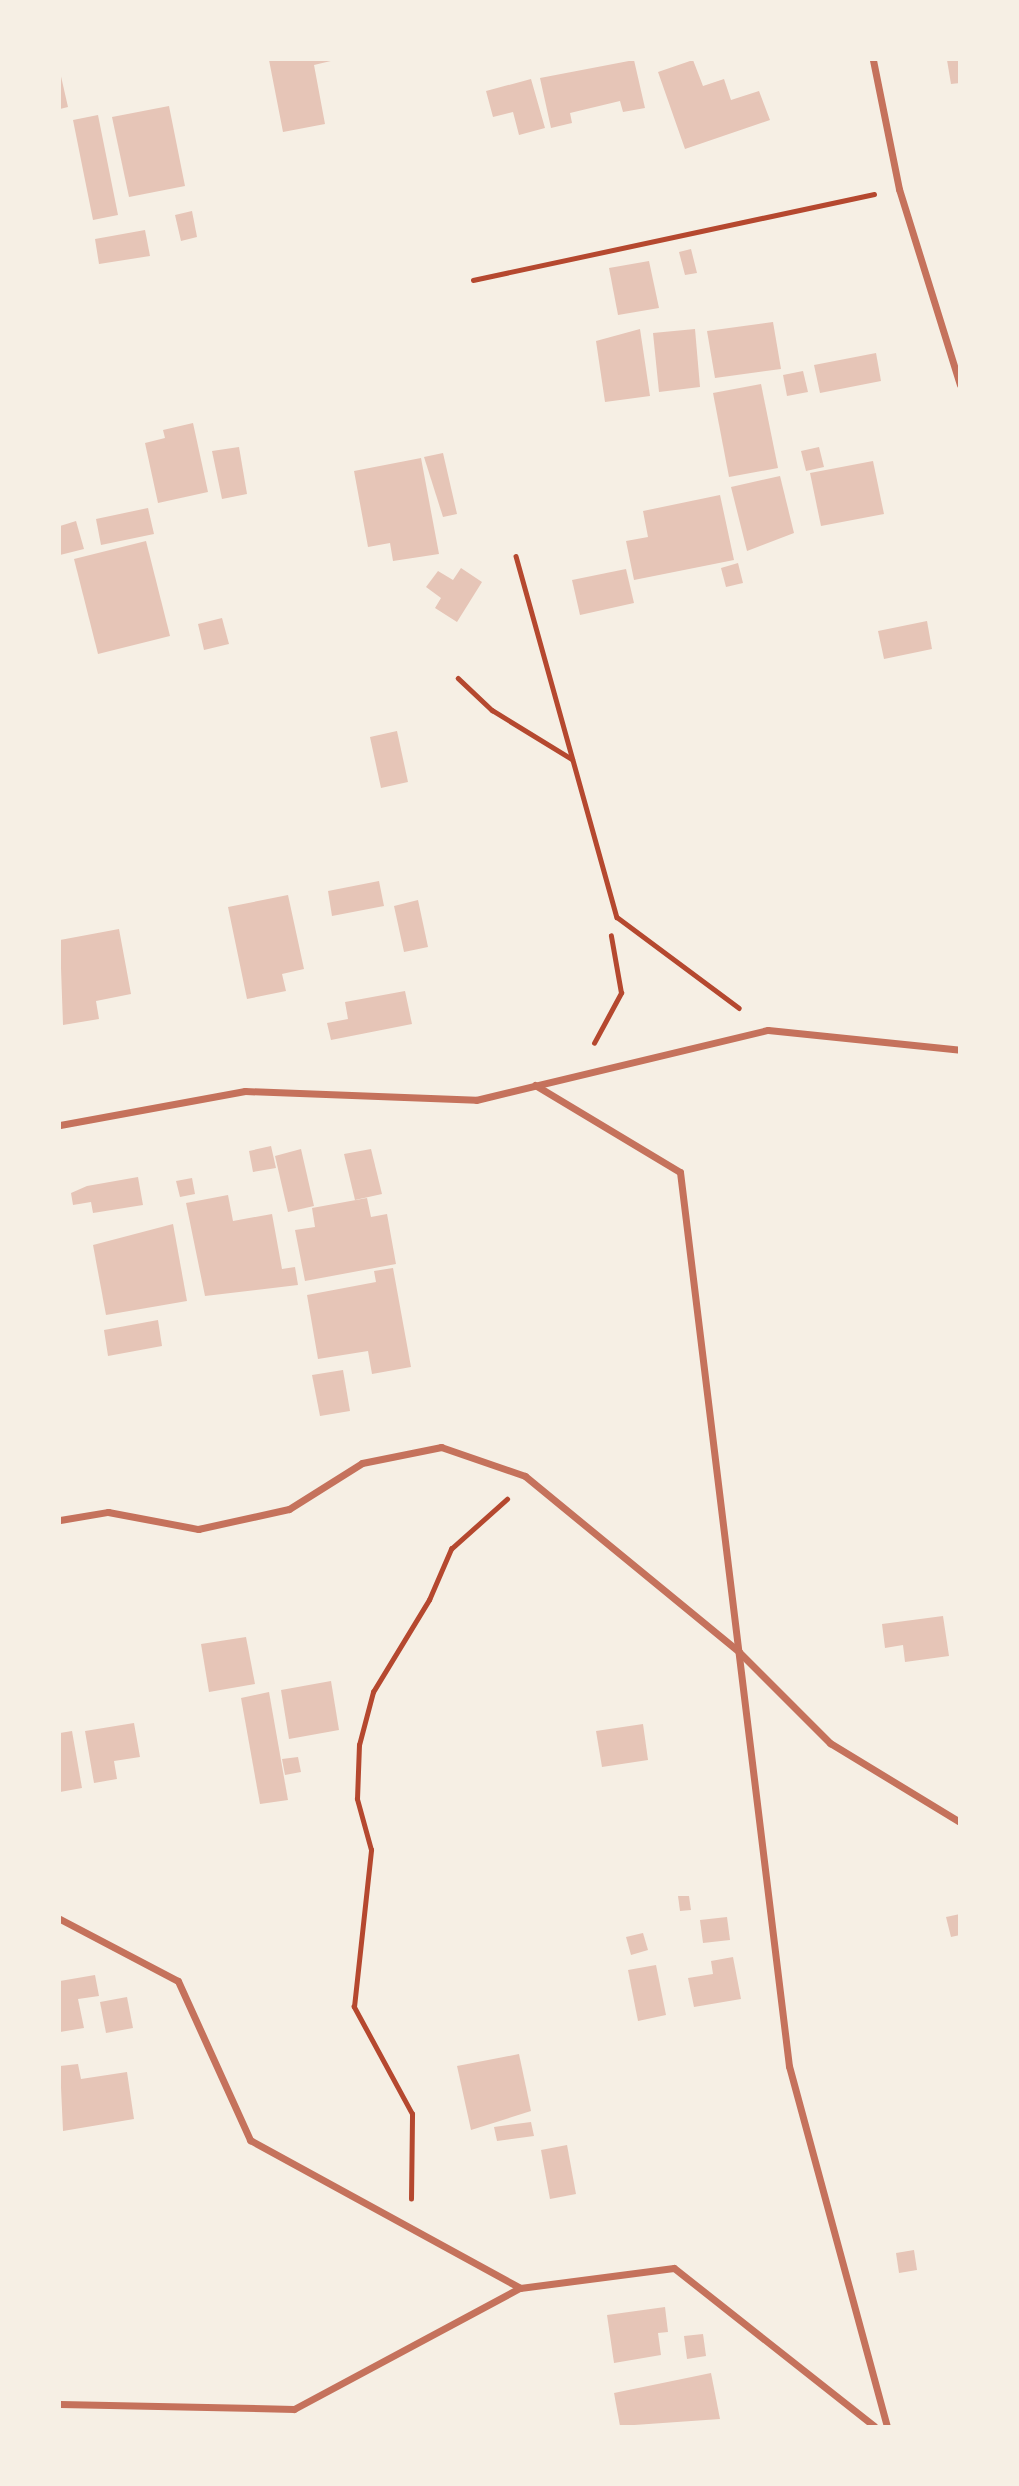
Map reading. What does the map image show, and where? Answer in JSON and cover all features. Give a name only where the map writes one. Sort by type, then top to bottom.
[{"type":"street","points":[[873,60],[899,189],[960,385]]},
{"type":"street","points":[[60,1125],[246,1091],[476,1100],[768,1030],[960,1050]]},
{"type":"street","points":[[536,1086],[680,1172],[789,2066],[887,2427]]},
{"type":"street","points":[[60,1520],[108,1512],[198,1529],[289,1509],[362,1463],[441,1447],[524,1476],[739,1652],[830,1744],[960,1822]]},
{"type":"street","points":[[60,1919],[178,1981],[250,2140],[520,2288]]},
{"type":"street","points":[[60,2404],[294,2409],[520,2288],[674,2269],[874,2427]]},
{"type":"path","points":[[473,279],[899,189]]},
{"type":"path","points":[[516,556],[617,917],[768,1030]]},
{"type":"path","points":[[458,678],[492,710],[573,759]]},
{"type":"path","points":[[575,1076],[621,993],[611,936]]},
{"type":"path","points":[[410,2229],[412,2114],[354,2007],[370,1850],[356,1798],[359,1745],[373,1692],[429,1600],[451,1549],[494,1515],[524,1476]]},
{"type":"building","points":[[269,60],[335,60],[314,65],[325,124],[283,132]]},
{"type":"building","points":[[634,60],[645,108],[623,112],[620,101],[570,113],[572,123],[551,128],[540,78]]},
{"type":"building","points":[[693,60],[703,86],[724,79],[731,100],[759,91],[770,120],[685,149],[658,72]]},
{"type":"building","points":[[947,60],[960,60],[960,83],[951,84]]},
{"type":"building","points":[[60,72],[68,107],[60,109]]},
{"type":"building","points":[[531,79],[545,128],[519,135],[513,112],[493,117],[486,91]]},
{"type":"building","points":[[169,106],[185,186],[129,197],[112,117]]},
{"type":"building","points":[[98,115],[118,215],[93,220],[73,120]]},
{"type":"building","points":[[192,211],[197,237],[181,241],[175,215]]},
{"type":"building","points":[[145,230],[150,256],[99,264],[95,239]]},
{"type":"building","points":[[691,249],[697,273],[685,275],[679,252]]},
{"type":"building","points":[[649,261],[659,308],[618,315],[609,268]]},
{"type":"building","points":[[773,322],[781,369],[715,378],[707,331]]},
{"type":"building","points":[[640,329],[650,396],[605,402],[596,341]]},
{"type":"building","points":[[695,329],[700,387],[659,392],[653,333]]},
{"type":"building","points":[[876,353],[881,381],[820,393],[814,365]]},
{"type":"building","points":[[803,371],[808,392],[787,396],[783,375]]},
{"type":"building","points":[[761,384],[778,468],[729,477],[713,393]]},
{"type":"building","points":[[193,423],[208,492],[158,503],[145,443],[165,438],[163,430]]},
{"type":"building","points":[[239,447],[247,494],[222,499],[212,451]]},
{"type":"building","points":[[819,447],[824,467],[806,471],[801,451]]},
{"type":"building","points":[[443,453],[457,514],[443,517],[424,457]]},
{"type":"building","points":[[421,458],[439,554],[393,561],[390,543],[368,547],[354,471]]},
{"type":"building","points":[[873,461],[884,514],[821,526],[810,473]]},
{"type":"building","points":[[780,476],[794,533],[747,551],[731,487]]},
{"type":"building","points":[[720,495],[734,560],[634,580],[626,541],[648,537],[643,511]]},
{"type":"building","points":[[148,508],[154,534],[101,545],[96,519]]},
{"type":"building","points":[[76,521],[84,549],[60,555],[60,526]]},
{"type":"building","points":[[146,541],[170,636],[98,654],[74,559]]},
{"type":"building","points":[[738,563],[743,583],[726,587],[721,568]]},
{"type":"building","points":[[461,568],[482,582],[457,622],[435,608],[441,598],[426,587],[438,571],[453,580]]},
{"type":"building","points":[[626,569],[634,603],[580,615],[572,580]]},
{"type":"building","points":[[222,618],[229,644],[204,650],[198,624]]},
{"type":"building","points":[[927,621],[932,649],[884,659],[878,631]]},
{"type":"building","points":[[397,731],[408,782],[381,788],[370,737]]},
{"type":"building","points":[[379,881],[384,906],[332,916],[328,891]]},
{"type":"building","points":[[288,895],[304,969],[282,974],[286,991],[247,999],[228,907]]},
{"type":"building","points":[[418,900],[428,947],[404,952],[394,906]]},
{"type":"building","points":[[119,929],[131,994],[96,1001],[99,1019],[63,1025],[60,940]]},
{"type":"building","points":[[405,991],[412,1024],[331,1040],[327,1023],[348,1019],[345,1002]]},
{"type":"building","points":[[271,1146],[276,1168],[253,1172],[249,1151]]},
{"type":"building","points":[[301,1149],[314,1206],[288,1212],[275,1156]]},
{"type":"building","points":[[371,1149],[382,1194],[355,1200],[344,1154]]},
{"type":"building","points":[[138,1177],[143,1205],[93,1213],[91,1202],[73,1205],[71,1193],[87,1186]]},
{"type":"building","points":[[192,1178],[195,1194],[180,1197],[176,1181]]},
{"type":"building","points":[[228,1195],[233,1221],[272,1214],[282,1269],[295,1267],[298,1285],[205,1296],[186,1203]]},
{"type":"building","points":[[367,1198],[371,1217],[387,1214],[396,1264],[305,1281],[295,1230],[315,1227],[312,1208]]},
{"type":"building","points":[[173,1224],[187,1301],[106,1315],[93,1245]]},
{"type":"building","points":[[393,1268],[411,1367],[372,1374],[368,1351],[318,1359],[307,1295],[376,1282],[374,1271]]},
{"type":"building","points":[[158,1320],[162,1346],[108,1356],[104,1330]]},
{"type":"building","points":[[343,1370],[350,1411],[320,1416],[312,1375]]},
{"type":"building","points":[[943,1616],[949,1656],[905,1662],[903,1645],[885,1648],[882,1624]]},
{"type":"building","points":[[246,1637],[255,1684],[209,1692],[201,1644]]},
{"type":"building","points":[[331,1681],[339,1730],[289,1739],[281,1690]]},
{"type":"building","points":[[269,1692],[288,1800],[260,1804],[241,1698]]},
{"type":"building","points":[[134,1723],[140,1757],[114,1761],[117,1779],[94,1783],[85,1731]]},
{"type":"building","points":[[643,1724],[648,1760],[602,1767],[596,1731]]},
{"type":"building","points":[[72,1731],[82,1788],[60,1792],[60,1733]]},
{"type":"building","points":[[298,1757],[301,1772],[285,1775],[282,1759]]},
{"type":"building","points":[[678,1896],[689,1896],[691,1910],[680,1911]]},
{"type":"building","points":[[960,1914],[960,1935],[951,1937],[946,1917]]},
{"type":"building","points":[[727,1917],[730,1940],[703,1943],[700,1920]]},
{"type":"building","points":[[643,1933],[648,1950],[631,1955],[626,1937]]},
{"type":"building","points":[[733,1957],[741,1999],[694,2007],[688,1978],[713,1974],[711,1961]]},
{"type":"building","points":[[656,1965],[666,2015],[638,2021],[628,1970]]},
{"type":"building","points":[[95,1975],[99,1996],[78,1999],[84,2028],[60,2032],[60,1981]]},
{"type":"building","points":[[127,1997],[133,2028],[106,2033],[100,2002]]},
{"type":"building","points":[[519,2054],[531,2111],[471,2130],[457,2066]]},
{"type":"building","points":[[78,2064],[81,2079],[127,2072],[134,2119],[63,2131],[60,2066]]},
{"type":"building","points":[[531,2122],[534,2136],[497,2141],[494,2127]]},
{"type":"building","points":[[567,2145],[576,2194],[550,2199],[541,2150]]},
{"type":"building","points":[[914,2250],[917,2270],[899,2273],[896,2253]]},
{"type":"building","points":[[665,2307],[668,2332],[658,2333],[661,2355],[614,2363],[607,2315]]},
{"type":"building","points":[[703,2334],[706,2356],[687,2359],[684,2336]]},
{"type":"building","points":[[711,2373],[720,2419],[620,2426],[614,2393]]}]
